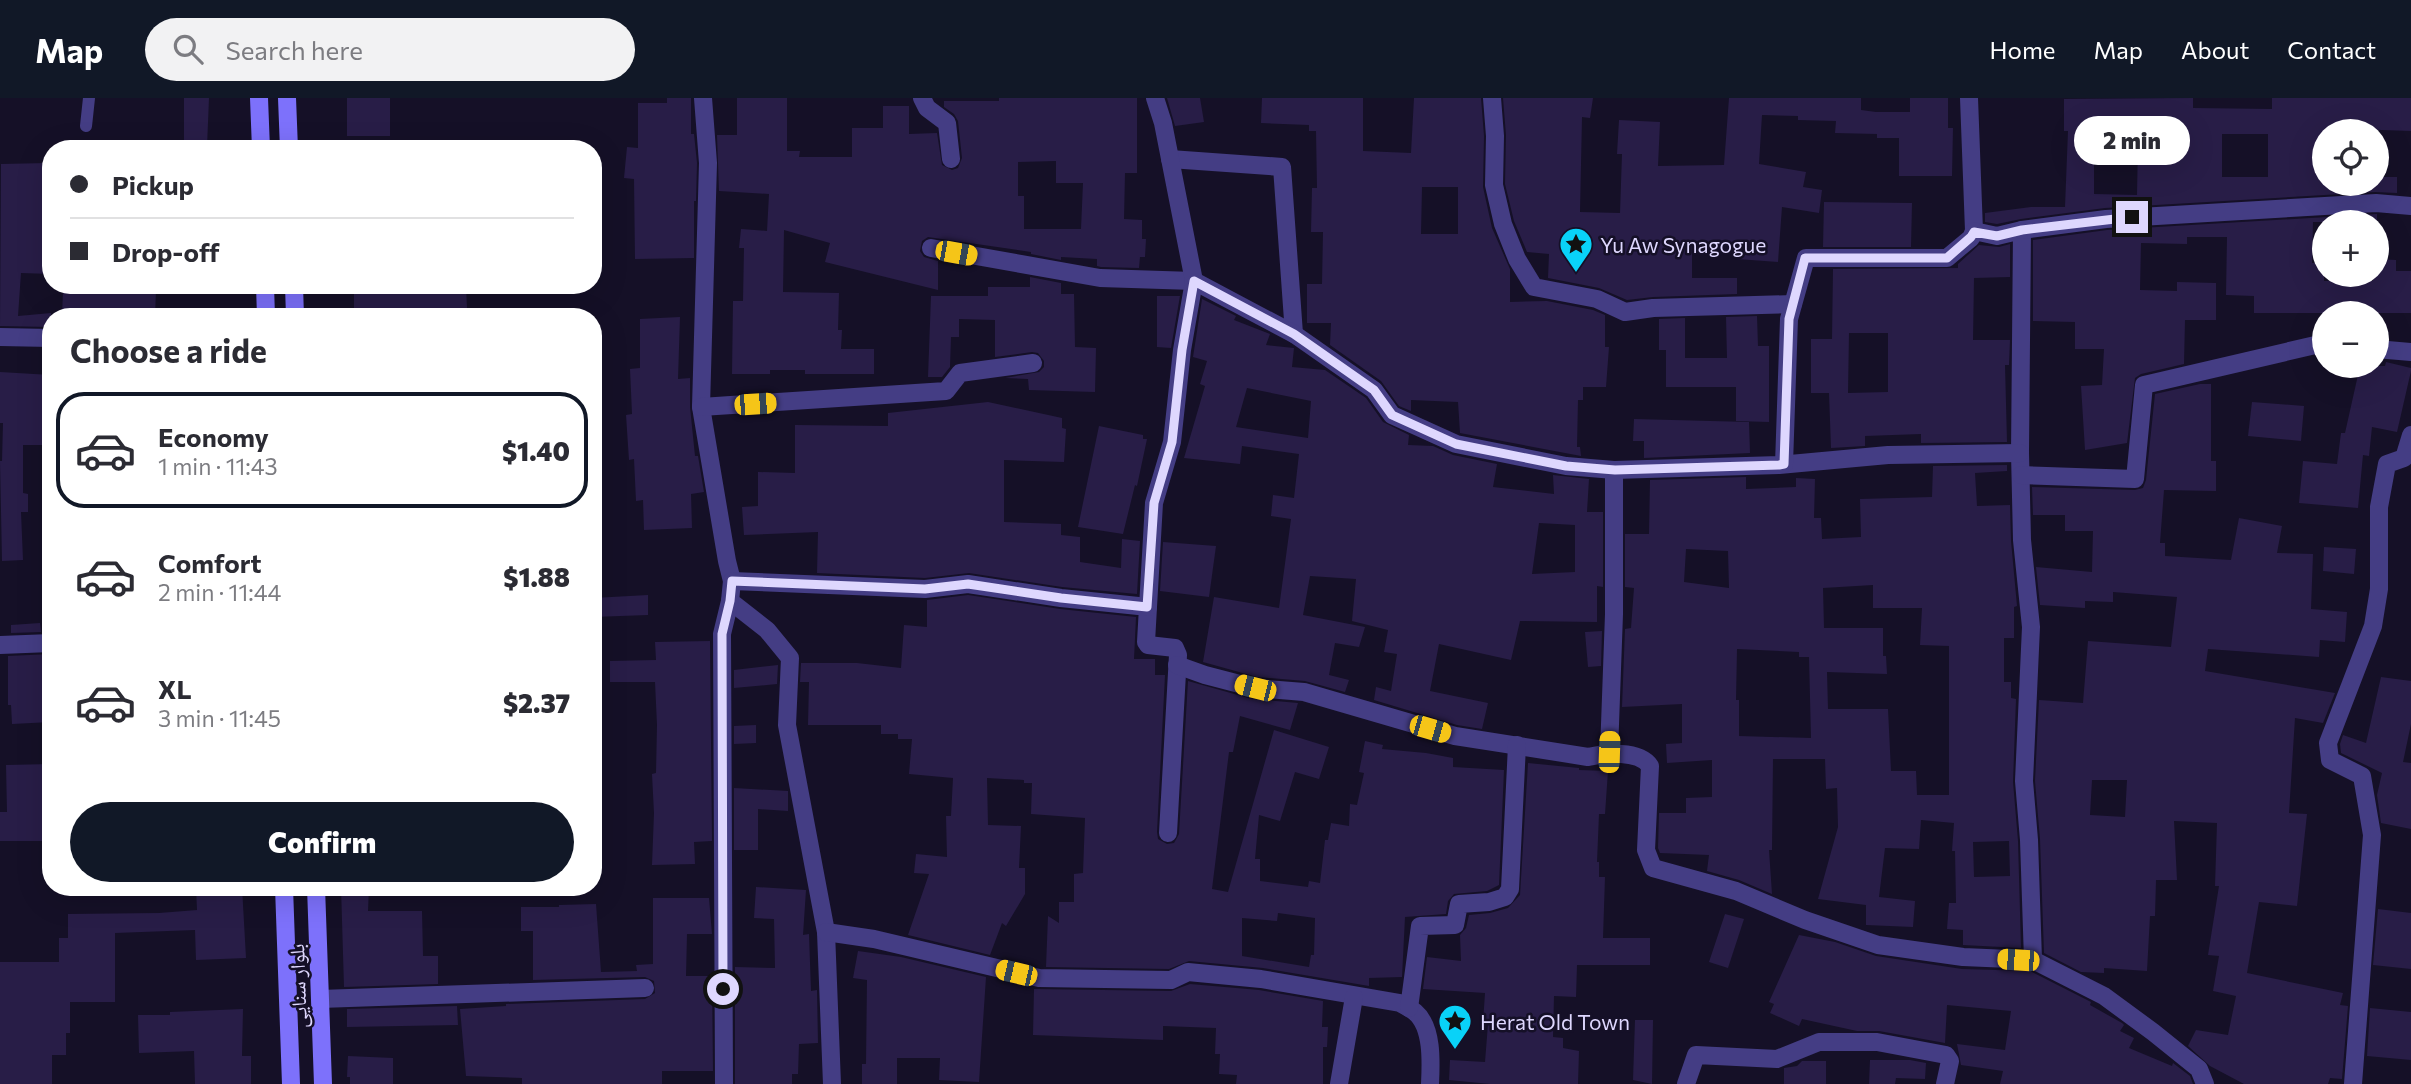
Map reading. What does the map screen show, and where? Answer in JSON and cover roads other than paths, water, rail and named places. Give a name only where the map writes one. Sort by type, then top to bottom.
[{"type":"main road","points":[[259,98],[261,140]]},
{"type":"main road","points":[[287,98],[289,140]]},
{"type":"main road","name":"بلوار سنایی","points":[[284,896],[291,1084]]},
{"type":"main road","name":"بلوار سنایی","points":[[316,896],[323,1084]]},
{"type":"street","points":[[703,98],[708,163],[701,407],[732,581],[722,634],[724,1084]]},
{"type":"street","points":[[922,98],[927,108],[947,124],[951,159]]},
{"type":"street","points":[[1155,98],[1194,281],[1182,350],[1172,442],[1154,503],[1147,607],[1146,642],[1149,645],[1175,648],[1178,655],[1168,833]]},
{"type":"street","points":[[1492,98],[1495,136],[1494,185],[1503,224],[1517,259],[1534,287],[1597,299],[1625,312],[1793,304]]},
{"type":"street","points":[[1784,464],[1789,319],[1805,258],[1947,258],[1971,237],[1974,232],[1969,98]]},
{"type":"street","points":[[1170,159],[1283,167],[1294,334]]},
{"type":"street","points":[[1974,232],[1997,236],[2106,219],[2362,204],[2411,206]]},
{"type":"street","points":[[2022,230],[2020,453],[2022,540],[2031,627],[2024,781],[2033,960]]},
{"type":"street","points":[[931,248],[1100,278],[1194,281],[1294,334],[1374,390],[1392,415],[1456,444],[1566,466],[1615,470],[1784,464],[1888,455],[2020,453]]},
{"type":"street","points":[[0,337],[42,338]]},
{"type":"street","points":[[2021,475],[2135,479],[2144,385],[2312,346]]},
{"type":"street","points":[[2389,350],[2411,352]]},
{"type":"street","points":[[701,407],[946,391],[960,373],[1033,363]]},
{"type":"street","points":[[2353,1084],[2372,835],[2362,776],[2330,760],[2328,743],[2373,626],[2379,589],[2379,507],[2386,464],[2404,458],[2411,435]]},
{"type":"street","points":[[1609,752],[1615,614],[1615,470]]},
{"type":"street","points":[[732,581],[925,589],[968,584],[1147,607]]},
{"type":"street","points":[[730,601],[767,630],[790,658],[787,725],[827,932],[832,1084]]},
{"type":"street","points":[[0,645],[42,643]]},
{"type":"street","points":[[1177,665],[1205,676],[1255,688],[1304,692],[1455,736],[1588,757],[1609,752],[1644,759],[1650,766],[1646,850],[1653,868],[1736,891],[1805,920],[1878,945],[1963,957],[2033,960],[2104,996],[2154,1031],[2199,1069],[2205,1084]]},
{"type":"street","points":[[1409,1009],[1420,926],[1455,925],[1460,904],[1489,902],[1505,897],[1510,889],[1517,745]]},
{"type":"street","points":[[827,932],[874,939],[1039,978],[1171,980],[1188,972],[1261,979],[1400,1003],[1417,1013],[1426,1029],[1431,1063],[1430,1084]]},
{"type":"street","points":[[320,999],[645,988]]},
{"type":"street","points":[[1339,1084],[1354,997]]},
{"type":"street","points":[[1686,1084],[1696,1055],[1777,1059],[1819,1042],[1877,1042],[1946,1055],[1950,1061],[1945,1084]]},
{"type":"lane","points":[[86,126],[89,98]]},
{"type":"place","name":"Yu Aw Synagogue","points":[[1576,274]]},
{"type":"place","name":"Herat Old Town","points":[[1455,1051]]}]
